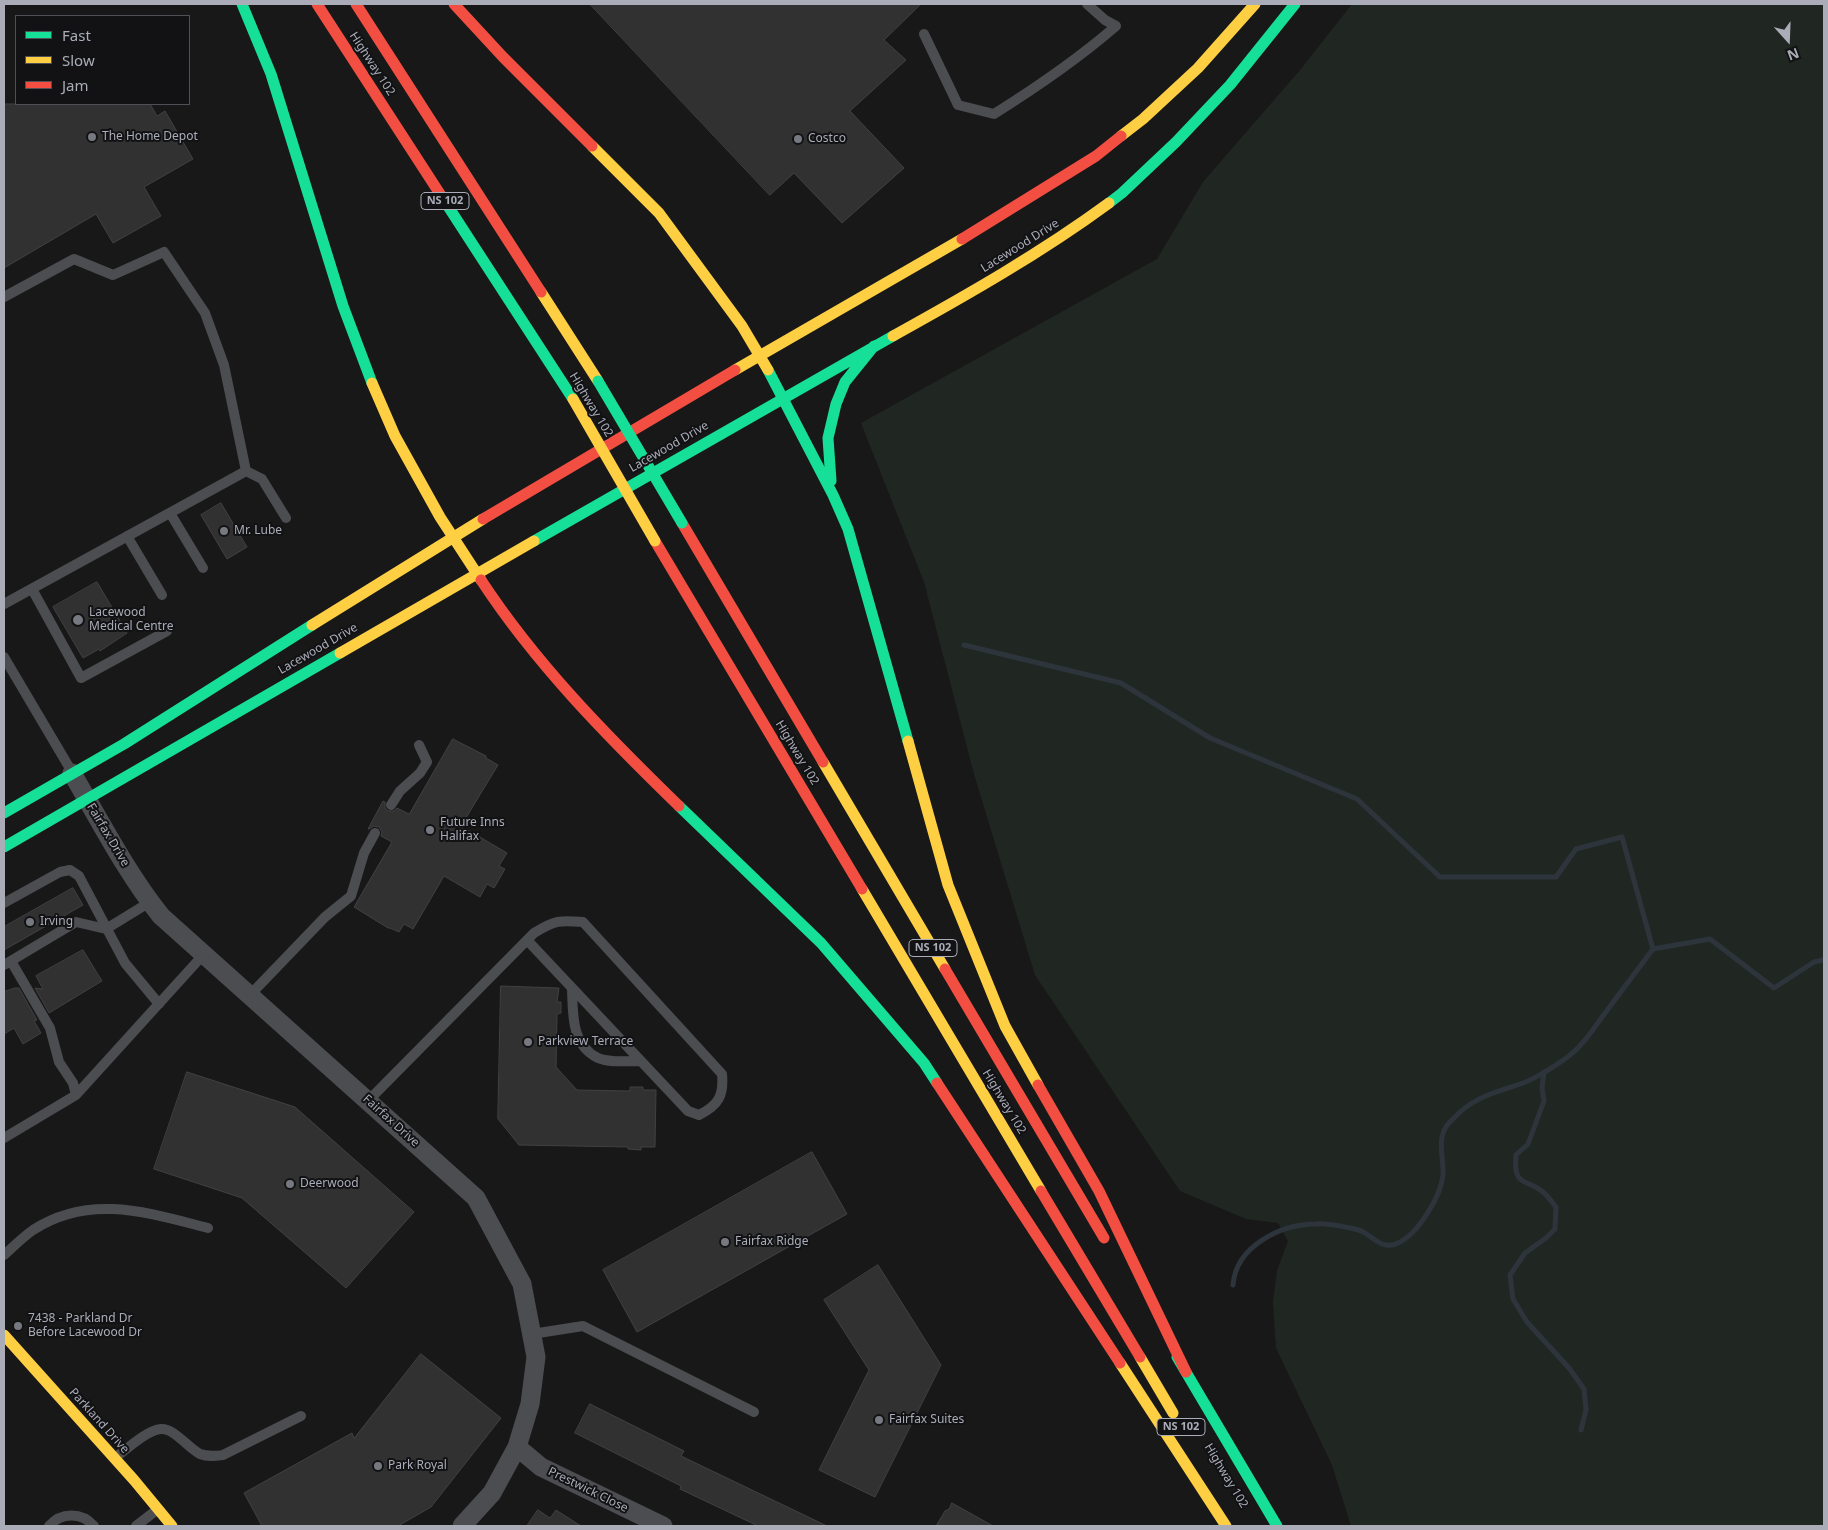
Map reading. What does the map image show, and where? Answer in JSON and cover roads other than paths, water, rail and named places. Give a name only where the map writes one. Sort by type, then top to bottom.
[{"type":"main road","points":[[242,4],[270,74],[340,297],[367,371],[395,436],[426,494],[453,538],[500,609],[534,654],[623,752],[821,943],[924,1063],[1226,1526]]},
{"type":"main road","name":"Highway 102","points":[[317,4],[573,399],[655,541],[1181,1427]]},
{"type":"main road","name":"Highway 102","points":[[356,4],[598,381],[1108,1245]]},
{"type":"main road","points":[[454,4],[503,57],[659,213],[742,326],[761,356],[833,495],[848,529],[951,894],[1005,1026],[1099,1191],[1186,1372]]},
{"type":"main road","name":"Lacewood Drive","points":[[4,813],[124,744],[381,581],[605,445],[761,356],[1002,214],[1096,156],[1143,119],[1198,68],[1256,4]]},
{"type":"main road","name":"Lacewood Drive","points":[[4,847],[783,398],[989,282],[1072,230],[1122,193],[1176,142],[1230,85],[1295,4]]},
{"type":"main road","points":[[833,495],[828,438],[836,404],[845,382],[874,346]]},
{"type":"main road","name":"Highway 102","points":[[1129,1279],[1277,1526]]},
{"type":"main road","name":"Parkland Drive","points":[[4,1336],[115,1458],[159,1508],[172,1526]]},
{"type":"street","name":"Fairfax Drive","points":[[72,773],[115,848],[161,916],[476,1198],[522,1284],[536,1357],[530,1404],[517,1447],[492,1493],[462,1526]]},
{"type":"street","name":"Prestwick Close","points":[[517,1447],[541,1467],[663,1526]]},
{"type":"lane","points":[[924,34],[958,105],[994,114],[1038,86],[1116,26],[1105,20],[1087,4]]},
{"type":"lane","points":[[4,297],[74,259],[113,275],[164,252],[205,312],[224,365],[246,471]]},
{"type":"lane","points":[[4,604],[246,471]]},
{"type":"lane","points":[[246,471],[262,479],[286,518]]},
{"type":"lane","points":[[170,512],[203,568]]},
{"type":"lane","points":[[127,536],[162,595]]},
{"type":"lane","points":[[32,589],[81,678],[167,631]]},
{"type":"lane","points":[[4,657],[72,773]]},
{"type":"lane","points":[[391,805],[400,791],[420,773],[427,762],[419,745]]},
{"type":"lane","points":[[250,995],[325,917],[351,896],[364,853],[375,833]]},
{"type":"lane","points":[[4,904],[60,872],[70,870],[79,876],[125,963],[159,1004]]},
{"type":"lane","points":[[76,1095],[69,1075],[59,1062],[50,1028],[7,963],[76,922],[106,929],[150,902]]},
{"type":"lane","points":[[368,1101],[534,932],[551,922],[562,921],[584,922],[722,1074],[723,1090],[716,1102],[699,1115],[688,1111],[527,940]]},
{"type":"lane","points":[[4,1138],[76,1095],[204,954]]},
{"type":"lane","points":[[572,989],[573,1020],[578,1038],[588,1050],[599,1058],[640,1061]]},
{"type":"lane","points":[[4,1255],[34,1230],[58,1217],[87,1210],[120,1209],[145,1211],[208,1228]]},
{"type":"lane","points":[[532,1334],[583,1326],[754,1412]]},
{"type":"lane","points":[[115,1458],[144,1436],[160,1429],[170,1430],[200,1453],[210,1456],[224,1455],[301,1416]]},
{"type":"lane","points":[[136,1526],[159,1508]]},
{"type":"lane","points":[[50,1526],[59,1518],[67,1516],[85,1518],[94,1526]]},
{"type":"waterway","points":[[964,645],[1121,683],[1210,738],[1357,799],[1440,877],[1556,877],[1576,849],[1622,837],[1653,949],[1710,939],[1774,988],[1814,962],[1824,960]]},
{"type":"waterway","points":[[1233,1285],[1236,1271],[1242,1259],[1251,1249],[1262,1240],[1289,1228],[1316,1224],[1338,1226],[1360,1230],[1384,1245],[1393,1245],[1406,1238],[1427,1214],[1438,1193],[1443,1175],[1442,1138],[1448,1124],[1461,1111],[1477,1100],[1529,1081],[1569,1056],[1589,1036],[1653,949]]},
{"type":"waterway","points":[[1544,1072],[1542,1088],[1544,1101],[1528,1144],[1516,1155],[1516,1165],[1519,1178],[1543,1192],[1556,1207],[1555,1229],[1525,1253],[1510,1275],[1513,1299],[1527,1322],[1569,1368],[1584,1389],[1586,1410],[1581,1430]]},
{"type":"place","name":"The Home Depot","points":[[92,137]]},
{"type":"place","name":"Costco","points":[[798,139]]},
{"type":"place","name":"Mr. Lube","points":[[224,531]]},
{"type":"place","name":"Lacewood Medical Centre","points":[[78,620]]},
{"type":"place","name":"Future Inns Halifax","points":[[430,830]]},
{"type":"place","name":"Irving","points":[[30,922]]},
{"type":"place","name":"Parkview Terrace","points":[[528,1042]]},
{"type":"place","name":"Deerwood","points":[[290,1184]]},
{"type":"place","name":"Fairfax Ridge","points":[[725,1242]]},
{"type":"place","name":"7438 - Parkland Dr Before Lacewood Dr","points":[[18,1326]]},
{"type":"place","name":"Fairfax Suites","points":[[879,1420]]},
{"type":"place","name":"Park Royal","points":[[378,1466]]}]
